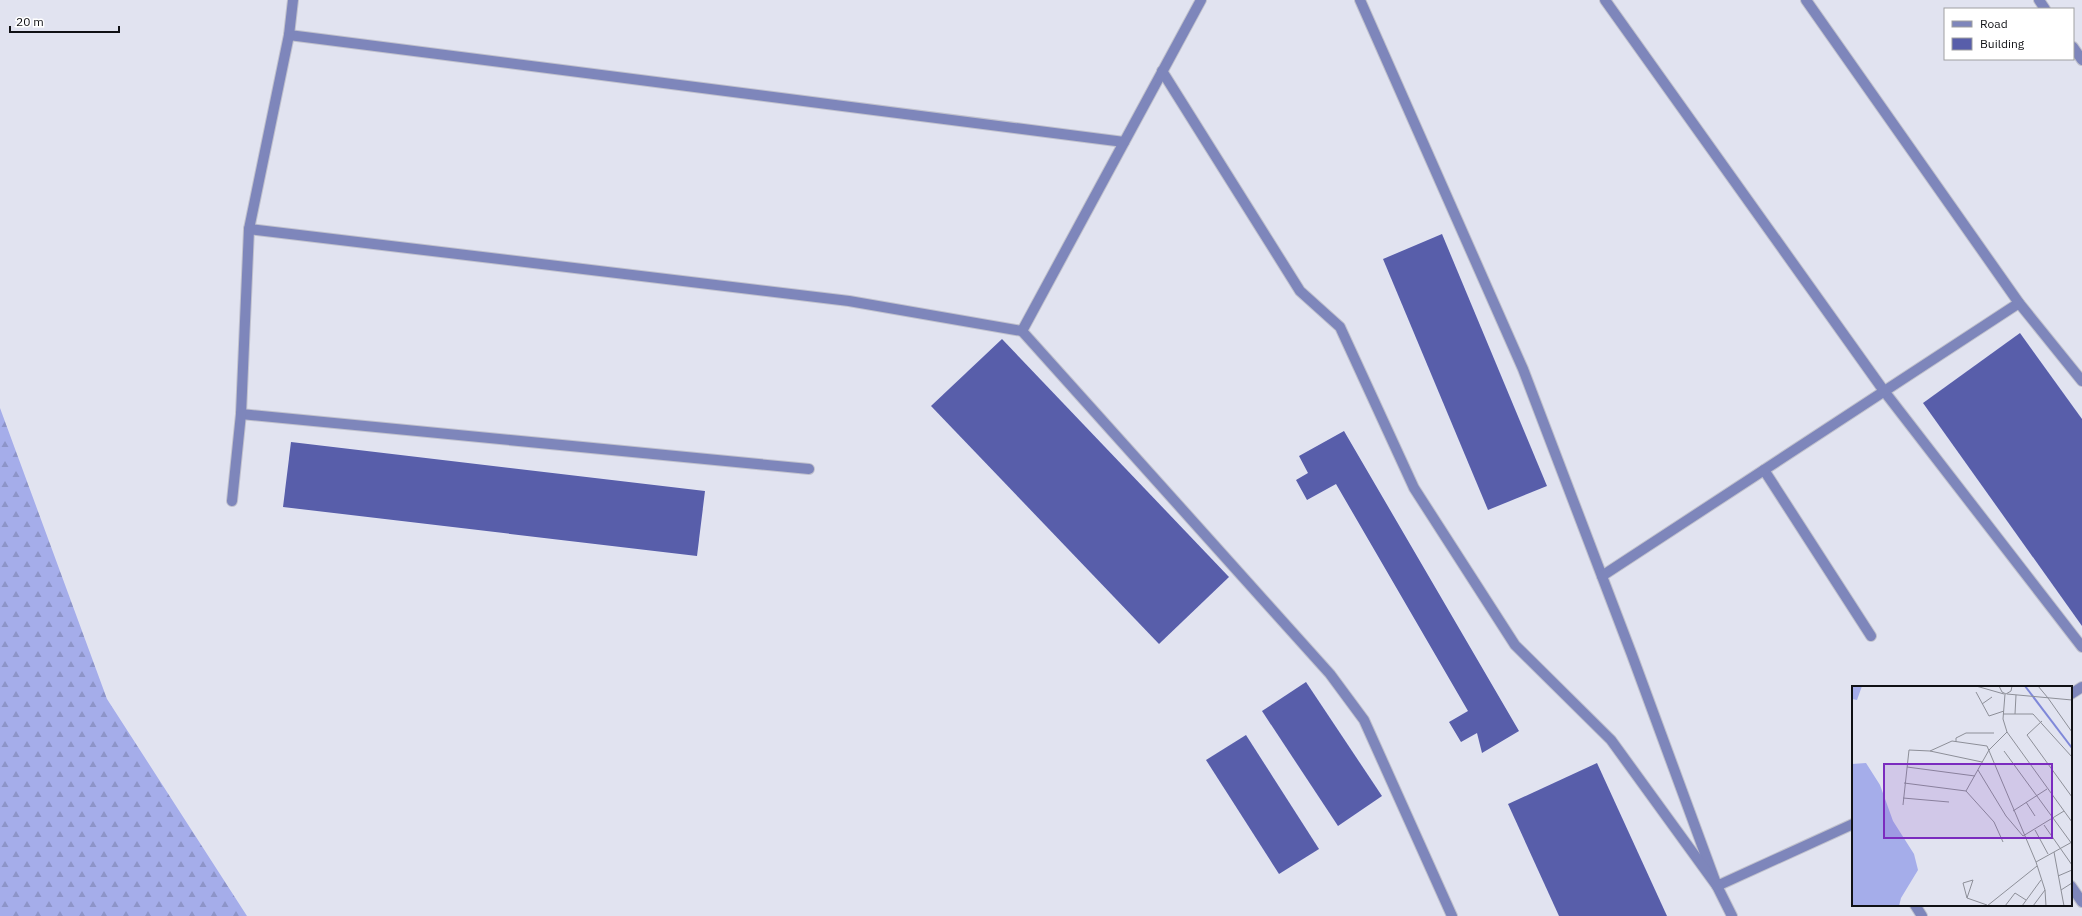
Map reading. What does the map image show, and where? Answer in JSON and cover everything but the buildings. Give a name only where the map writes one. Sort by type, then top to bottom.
[{"type":"street","points":[[232,501],[241,414],[249,228],[289,36],[293,0]]},
{"type":"street","points":[[1022,331],[1201,0]]},
{"type":"street","points":[[1360,0],[1523,369],[1602,576],[1717,886],[1732,916]]},
{"type":"street","points":[[1605,0],[1884,391],[2082,647]]},
{"type":"street","points":[[1806,0],[2020,303],[2082,381]]},
{"type":"street","points":[[289,36],[1124,142]]},
{"type":"street","points":[[2074,48],[2082,60]]},
{"type":"street","points":[[1162,71],[1300,291],[1340,326],[1414,488],[1514,645],[1611,740],[1717,886]]},
{"type":"street","points":[[249,228],[849,301],[1022,331],[1335,680],[1364,720],[1452,916]]},
{"type":"street","points":[[1602,576],[2020,303]]},
{"type":"street","points":[[241,414],[808,469]]},
{"type":"street","points":[[1764,470],[1871,636]]},
{"type":"street","points":[[2072,693],[2082,687]]},
{"type":"street","points":[[1717,886],[1852,824]]},
{"type":"street","points":[[2072,887],[2082,902]]},
{"type":"street","points":[[1916,906],[1922,916]]},
{"type":"green space","points":[[0,408],[107,699],[247,916],[0,916]]}]
